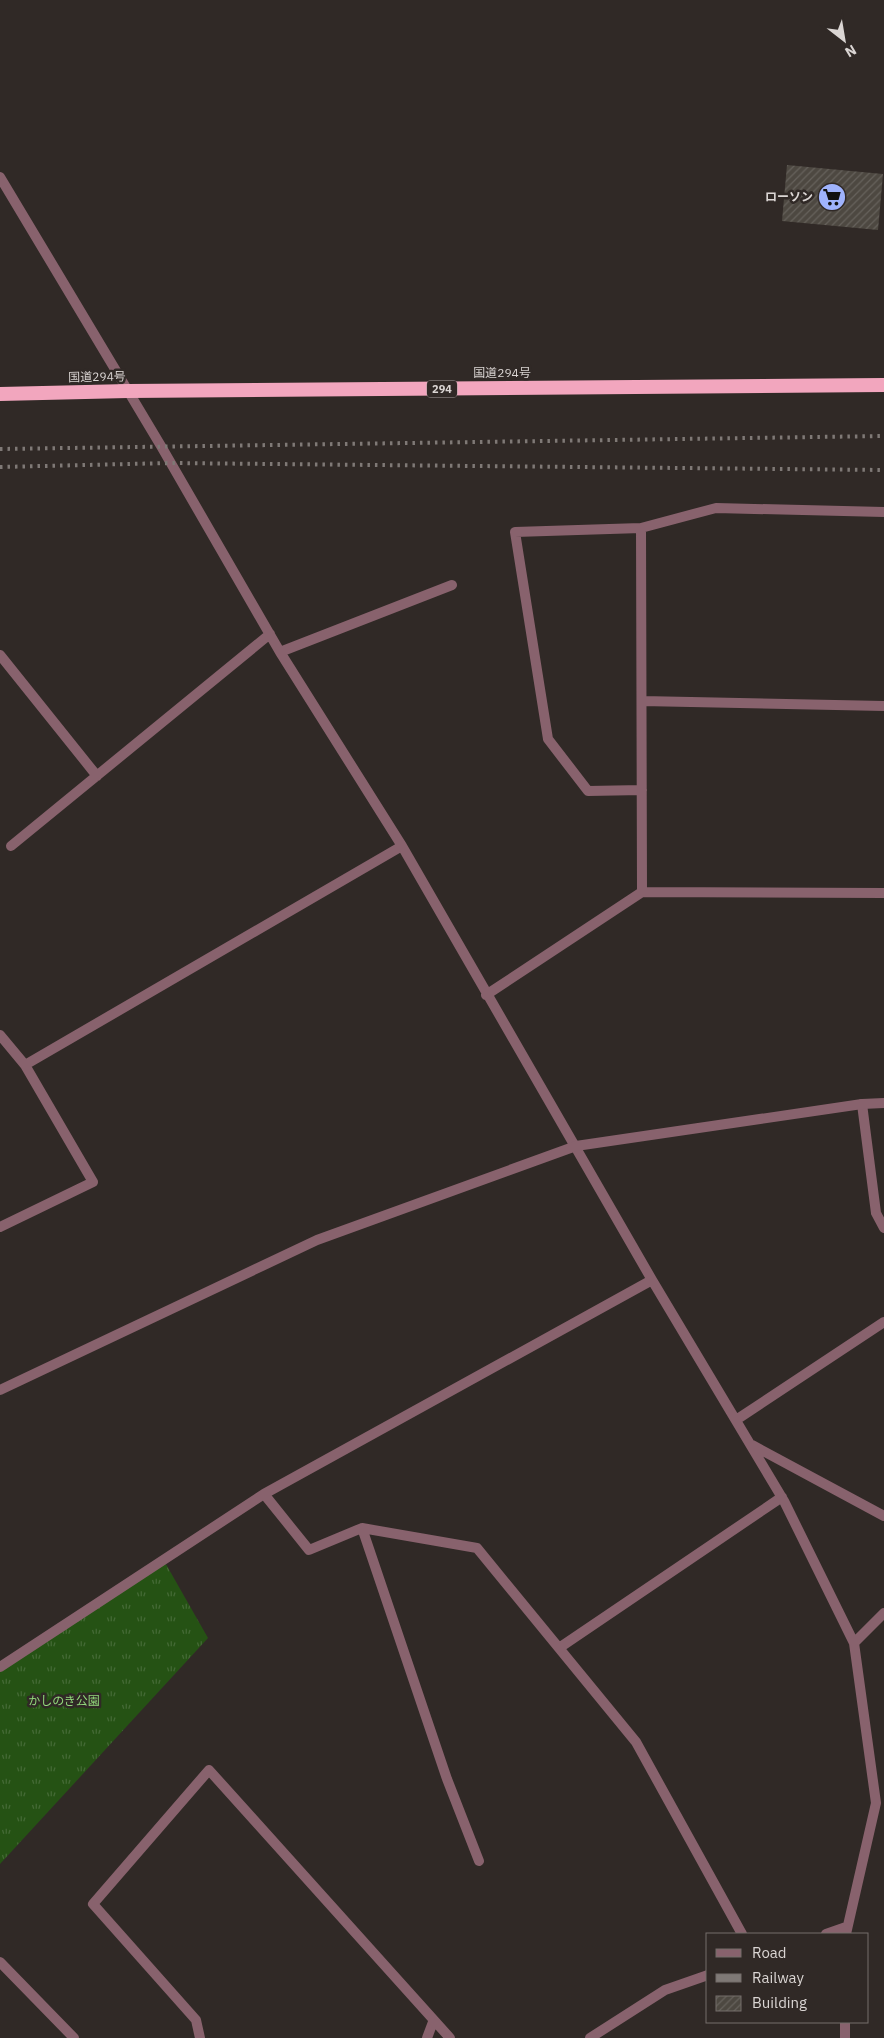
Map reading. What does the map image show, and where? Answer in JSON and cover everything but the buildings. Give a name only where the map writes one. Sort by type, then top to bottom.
[{"type":"highway","name":"国道294号","points":[[0,394],[128,391],[884,386]]},
{"type":"street","points":[[0,177],[128,391],[280,652],[402,846],[486,995],[576,1146],[652,1280],[782,1496],[854,1643],[876,1803],[846,1931],[833,1933]]},
{"type":"street","points":[[642,790],[588,790],[548,739],[515,532],[641,528],[716,508],[884,512]]},
{"type":"street","points":[[641,528],[642,892]]},
{"type":"street","points":[[280,652],[452,585]]},
{"type":"street","points":[[11,846],[270,634]]},
{"type":"street","points":[[0,655],[97,776]]},
{"type":"street","points":[[642,700],[884,706]]},
{"type":"street","points":[[25,1065],[402,846]]},
{"type":"street","points":[[486,995],[642,892],[884,893]]},
{"type":"street","points":[[0,1035],[25,1065],[93,1182],[0,1227]]},
{"type":"street","points":[[0,1390],[317,1240],[576,1146],[862,1104],[884,1103]]},
{"type":"street","points":[[862,1104],[876,1213],[884,1228]]},
{"type":"street","points":[[0,1667],[264,1494],[652,1280]]},
{"type":"street","points":[[736,1420],[884,1322]]},
{"type":"street","points":[[751,1445],[884,1516]]},
{"type":"street","points":[[264,1494],[309,1550],[362,1528],[477,1548],[636,1742],[741,1933]]},
{"type":"street","points":[[559,1648],[782,1496]]},
{"type":"street","points":[[362,1528],[447,1779],[479,1861]]},
{"type":"street","points":[[854,1643],[884,1613]]},
{"type":"street","points":[[200,2038],[196,2020],[93,1904],[209,1770],[433,2022],[450,2038]]},
{"type":"street","points":[[0,1962],[74,2038]]},
{"type":"street","points":[[590,2038],[665,1990],[706,1976]]},
{"type":"street","points":[[426,2038],[433,2022]]},
{"type":"street","points":[[845,2023],[845,2038]]},
{"type":"green space","name":"かしのき公園","points":[[163,1559],[208,1638],[0,1864],[0,1667]]},
{"type":"railway","points":[[0,449],[884,436]]},
{"type":"railway","points":[[0,467],[171,463],[884,470]]},
{"type":"place","name":"ローソン","points":[[832,197]]}]
